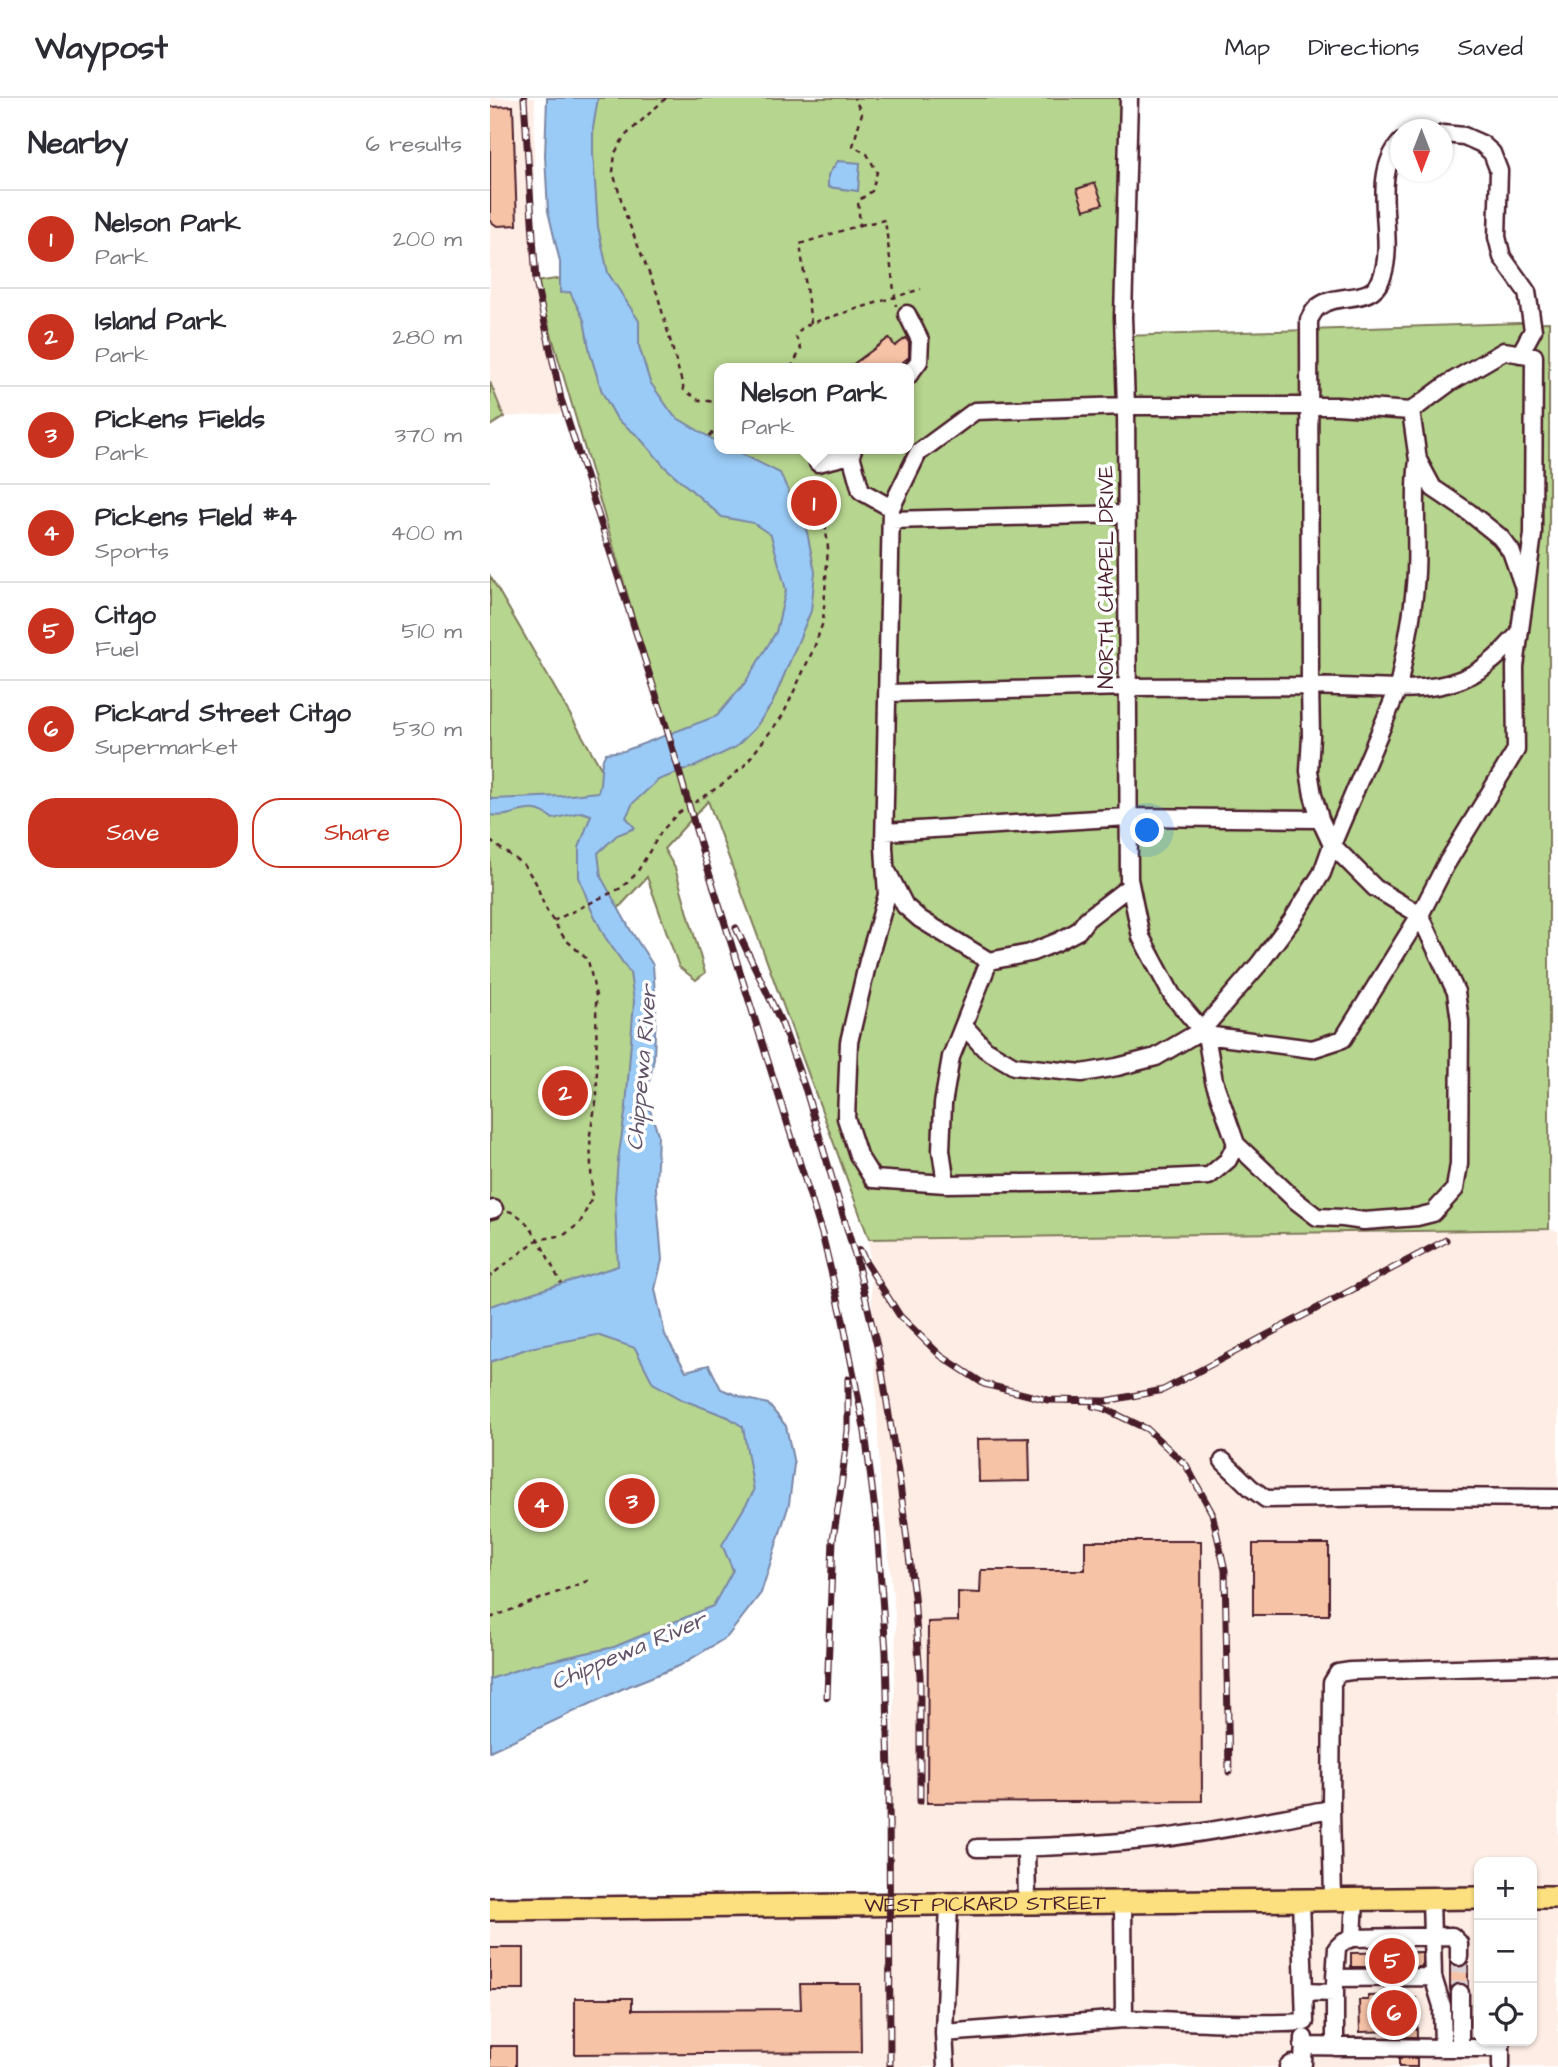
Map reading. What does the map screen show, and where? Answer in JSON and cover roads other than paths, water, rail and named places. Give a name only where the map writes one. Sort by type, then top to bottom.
[{"type":"main road","points":[[1537,1897],[1558,1897]]},
{"type":"main road","name":"WEST PICKARD STREET","points":[[490,1909],[1474,1898]]},
{"type":"lane","name":"NORTH CHAPEL DRIVE","points":[[1129,98],[1123,317],[1130,886],[1141,937],[1172,995],[1204,1032]]},
{"type":"lane","points":[[1453,134],[1464,135],[1482,144],[1492,153],[1499,171],[1497,237],[1502,257],[1527,292],[1533,330],[1520,354]]},
{"type":"lane","points":[[1204,1032],[1214,1082],[1236,1144],[1295,1200],[1317,1217],[1364,1221],[1417,1217],[1433,1213],[1455,1189],[1459,1164],[1460,1021],[1456,992],[1420,915],[1375,888],[1332,845],[1312,794],[1309,771],[1309,320],[1316,308],[1333,299],[1363,296],[1376,289],[1382,278],[1385,261],[1385,169],[1390,158]]},
{"type":"lane","points":[[901,310],[920,340],[919,361],[914,368]]},
{"type":"lane","points":[[1204,1032],[1312,1049],[1343,1039],[1420,915],[1446,866],[1516,750],[1515,667],[1533,534],[1534,356],[1504,351],[1449,383],[1410,411],[1309,406],[1126,406],[975,411],[918,453],[891,514],[885,832],[887,895],[849,1042],[846,1118],[858,1155],[873,1179],[946,1184],[1088,1182],[1209,1177],[1228,1160],[1236,1144]]},
{"type":"lane","points":[[964,1026],[985,1049],[1014,1066],[1082,1073],[1156,1057],[1204,1032],[1292,920],[1322,873],[1398,689],[1410,628],[1416,573],[1415,485],[1418,460],[1410,411]]},
{"type":"lane","points":[[818,463],[846,454]]},
{"type":"lane","points":[[852,454],[861,491],[891,514],[1127,514]]},
{"type":"lane","points":[[1418,460],[1433,488],[1500,537],[1511,551],[1525,592]]},
{"type":"lane","points":[[889,693],[1128,687],[1432,688],[1471,677],[1519,634]]},
{"type":"lane","points":[[885,832],[1128,817],[1320,819]]},
{"type":"lane","points":[[885,868],[905,906],[929,925],[989,961],[1020,955],[1057,942],[1078,931],[1087,919],[1130,886]]},
{"type":"lane","points":[[946,1184],[941,1150],[943,1104],[951,1057],[989,961]]},
{"type":"lane","points":[[1223,1461],[1266,1499],[1558,1498]]},
{"type":"lane","points":[[1333,1899],[1332,1683],[1338,1673],[1558,1665]]},
{"type":"lane","points":[[976,1848],[1089,1845],[1164,1838],[1331,1809]]},
{"type":"lane","points":[[1026,1848],[1027,1903]]},
{"type":"lane","points":[[1431,1898],[1433,1978],[1442,2006],[1443,2048]]},
{"type":"lane","points":[[1300,2066],[1305,2022],[1301,1899]]},
{"type":"lane","points":[[1353,1938],[1355,1899]]},
{"type":"lane","points":[[1124,1902],[1124,2019]]},
{"type":"lane","points":[[946,2067],[944,2033],[949,1903]]},
{"type":"lane","points":[[1335,2046],[1337,1948],[1344,1941],[1353,1938],[1451,1936],[1459,1943],[1460,1957]]},
{"type":"lane","points":[[1304,1992],[1335,1985],[1433,1978]]},
{"type":"lane","points":[[1460,1993],[1460,2048]]},
{"type":"lane","points":[[944,2033],[1124,2019],[1259,2025],[1305,2022]]},
{"type":"lane","points":[[1303,2046],[1480,2046]]},
{"type":"lane","points":[[1501,2046],[1501,2067]]},
{"type":"water","name":"Chippewa River","points":[[547,98],[598,98],[593,128],[593,153],[598,227],[608,273],[639,321],[639,346],[650,382],[674,416],[714,440],[714,454],[742,454],[780,473],[807,532],[815,572],[811,611],[772,704],[755,728],[736,747],[658,780],[633,803],[626,817],[635,828],[617,835],[598,853],[601,877],[653,965],[656,1010],[654,1058],[646,1098],[658,1134],[656,1188],[662,1260],[655,1289],[665,1335],[686,1371],[709,1365],[721,1389],[768,1404],[786,1426],[794,1464],[789,1504],[761,1593],[727,1637],[679,1666],[624,1688],[490,1751],[490,1679],[531,1665],[614,1647],[713,1606],[733,1570],[722,1545],[754,1491],[743,1427],[728,1417],[683,1400],[653,1383],[635,1348],[597,1335],[529,1348],[490,1362],[490,1306],[618,1266],[615,1197],[626,1107],[634,1001],[630,973],[605,937],[579,877],[579,848],[591,815],[581,812],[553,819],[536,810],[529,810],[507,815],[490,815],[490,797],[561,796],[598,792],[602,762],[606,753],[624,751],[717,716],[745,683],[776,632],[786,590],[771,535],[753,523],[722,517],[665,467],[638,436],[617,419],[602,392],[590,353],[584,320],[570,292],[560,293],[560,262],[548,211],[545,156]]},
{"type":"water","points":[[838,161],[860,163],[858,191],[828,187],[828,175]]},
{"type":"tunnel","points":[[1459,1957],[1460,1993]]},
{"type":"railway","points":[[524,98],[536,282],[561,399],[666,726],[822,1234],[843,1320],[865,1432],[877,1527],[886,1652],[890,2067]]},
{"type":"railway","points":[[736,928],[782,1024],[806,1091],[857,1262],[880,1359],[914,1596],[920,1676],[920,1801]]},
{"type":"railway","points":[[860,1250],[900,1316],[941,1356],[984,1384],[1048,1400],[1106,1401],[1163,1390],[1446,1240]]},
{"type":"railway","points":[[827,1697],[833,1539],[848,1430],[848,1379]]},
{"type":"railway","points":[[1093,1406],[1147,1429],[1186,1465],[1212,1513],[1225,1570],[1229,1772]]},
{"type":"place","name":"Nelson Park","points":[[814,503]]},
{"type":"place","name":"Island Park","points":[[565,1093]]},
{"type":"place","name":"Pickens Fields","points":[[632,1501]]},
{"type":"place","name":"Pickens FIeld #4","points":[[541,1505]]},
{"type":"place","name":"Citgo","points":[[1392,1961]]},
{"type":"place","name":"Pickard Street Citgo","points":[[1394,2013]]}]
